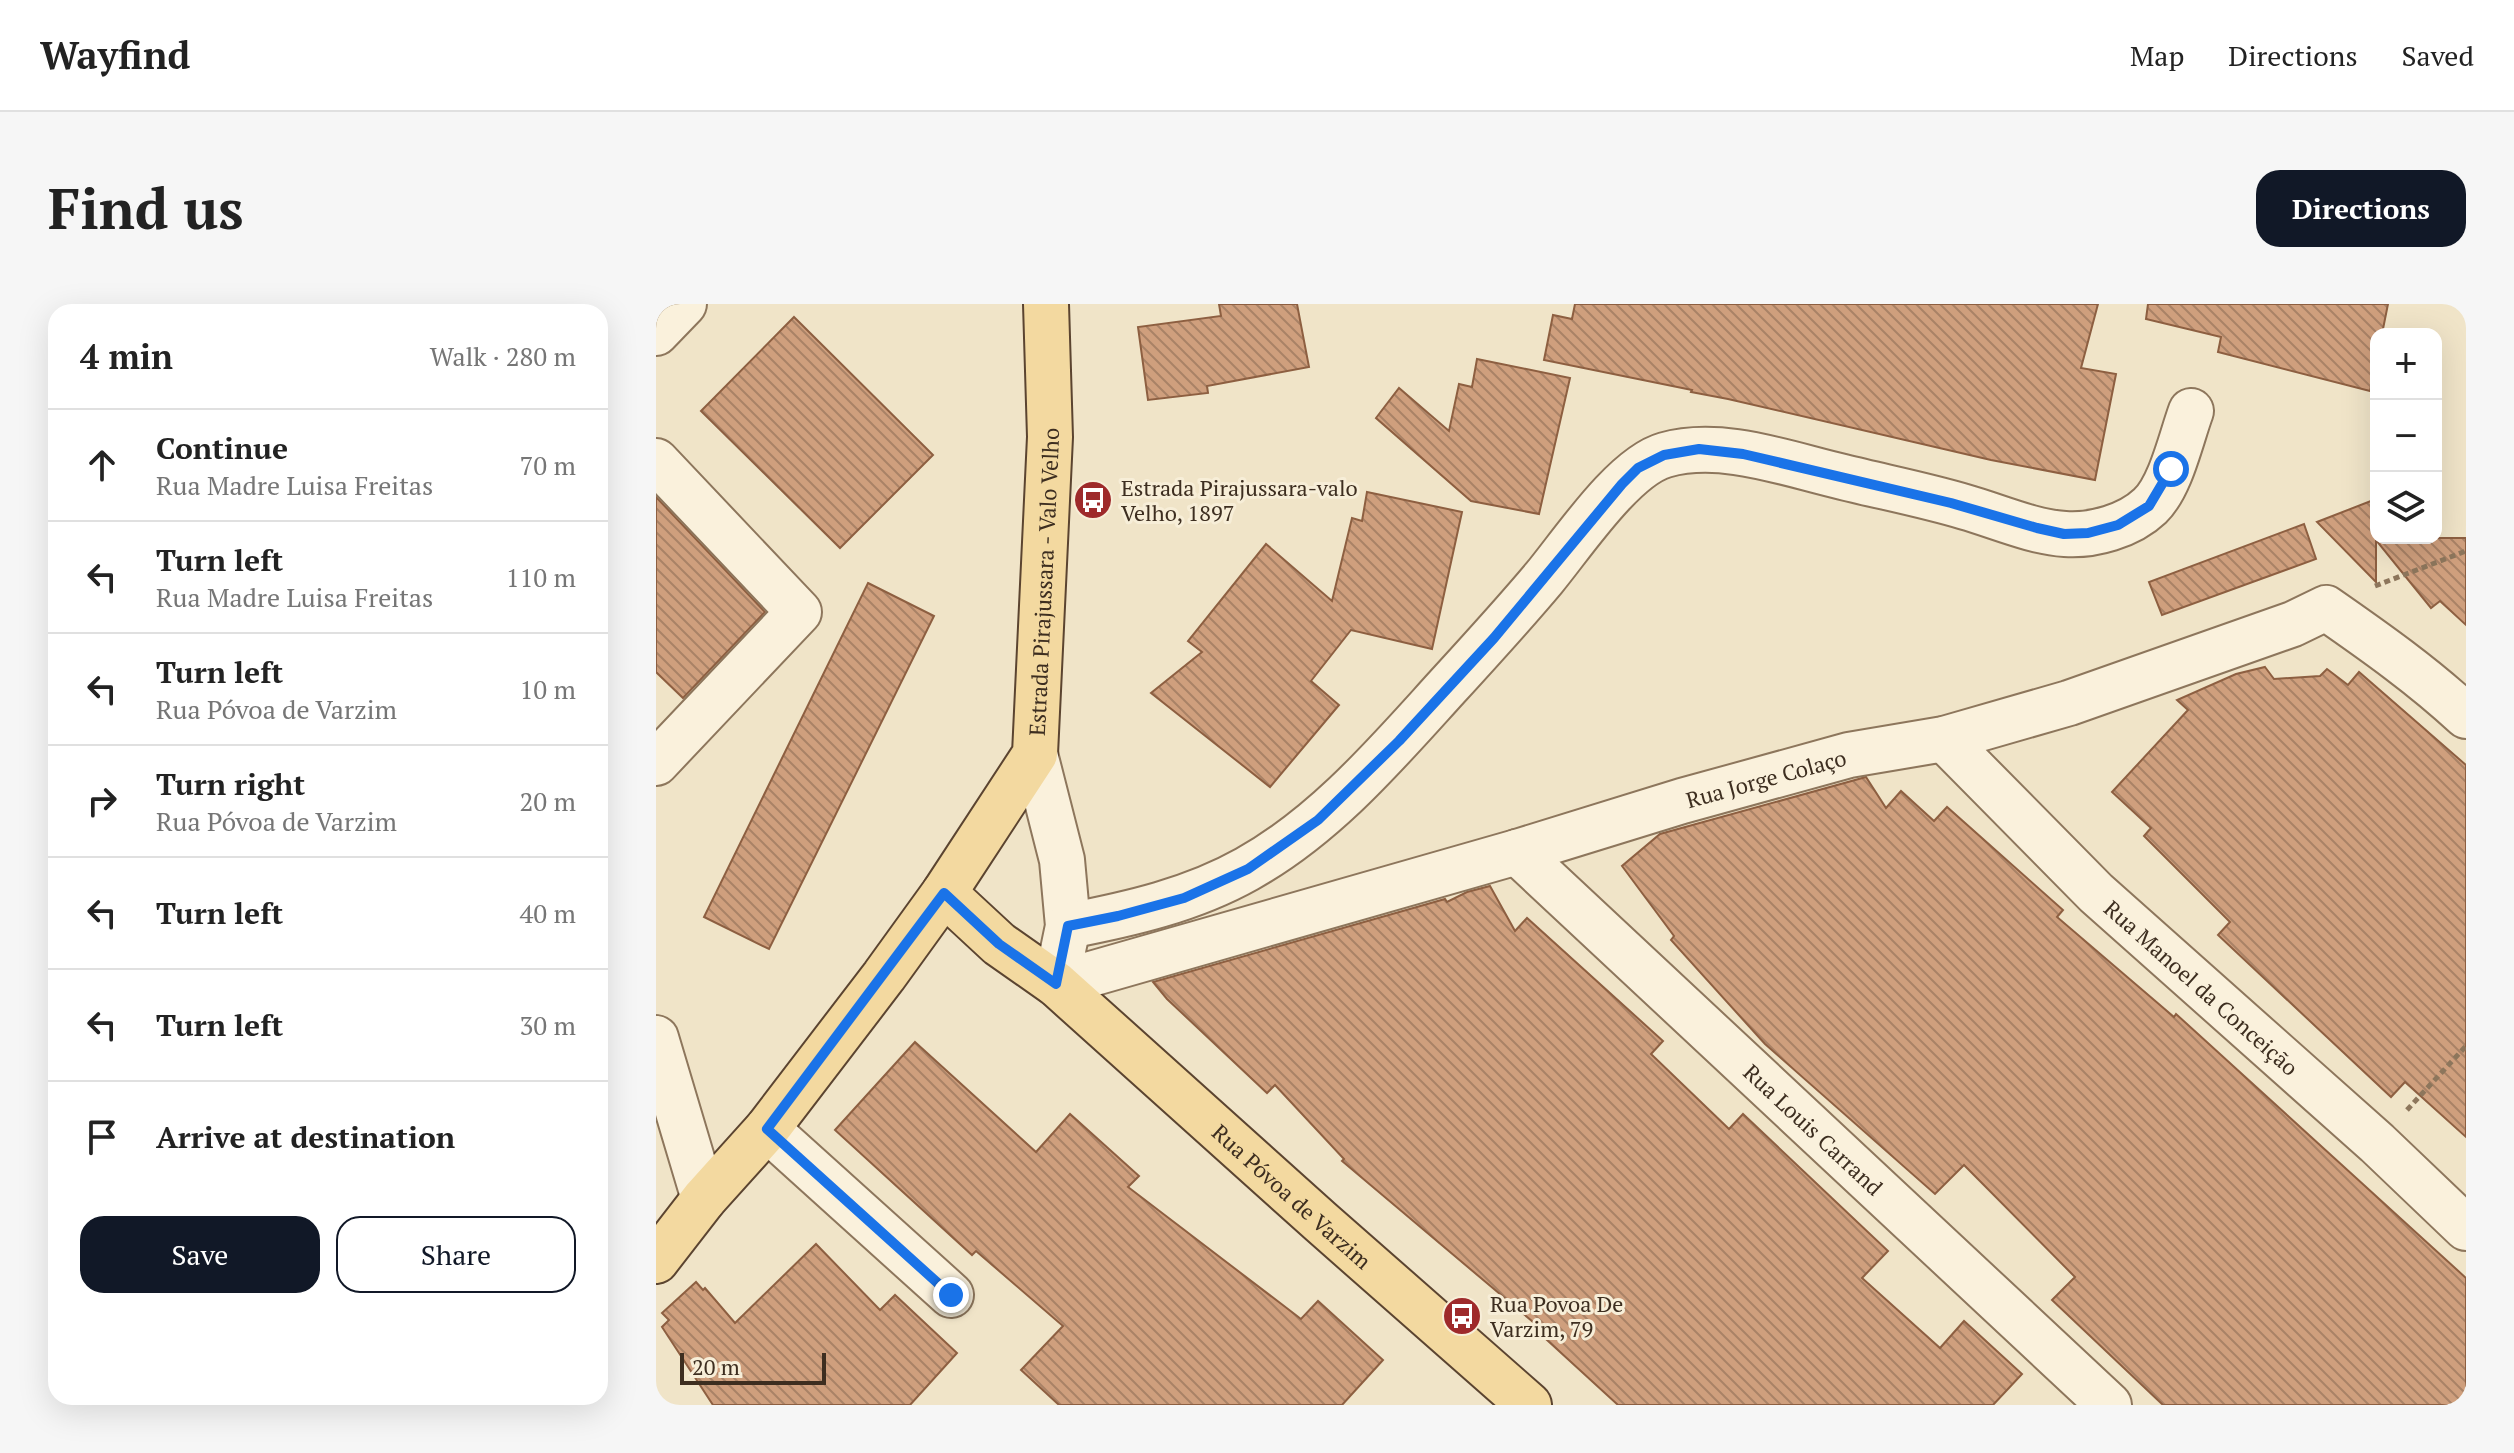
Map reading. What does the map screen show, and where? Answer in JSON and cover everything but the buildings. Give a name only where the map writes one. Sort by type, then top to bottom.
[{"type":"main road","name":"Estrada Pirajussara - Valo Velho","points":[[656,1261],[704,1199],[767,1129],[944,893],[1035,754],[1050,437],[1046,304]]},
{"type":"main road","name":"Rua Póvoa de Varzim","points":[[944,893],[999,944],[1056,984],[1529,1405]]},
{"type":"street","points":[[656,333],[684,304]]},
{"type":"street","points":[[1068,926],[1184,898],[1248,869],[1318,820],[1399,741],[1494,638],[1622,484],[1650,461],[1699,449],[1743,454],[1951,503],[2037,528],[2064,534],[2088,533],[2118,525],[2149,506],[2171,469],[2191,411]]},
{"type":"street","points":[[656,461],[799,612],[656,763]]},
{"type":"street","points":[[2326,608],[2427,682],[2466,716]]},
{"type":"street","name":"Rua Jorge Colaço","points":[[1056,984],[1517,852],[1682,801],[1849,755],[1944,739],[2069,703],[2293,624],[2326,608]]},
{"type":"street","name":"Rua Manoel da Conceição","points":[[1944,739],[2096,893],[2377,1143],[2466,1228]]},
{"type":"street","points":[[1035,754],[1062,860],[1068,926],[1056,984]]},
{"type":"street","name":"Rua Louis Carrand","points":[[1517,852],[2109,1405]]},
{"type":"street","points":[[656,1038],[704,1199]]},
{"type":"street","points":[[767,1129],[951,1295]]},
{"type":"path","points":[[2326,608],[2466,551]]},
{"type":"path","points":[[2377,1143],[2466,1046]]},
{"type":"place","name":"Estrada Pirajussara-valo Velho, 1897","points":[[1093,500]]},
{"type":"place","name":"Rua Povoa De Varzim, 79","points":[[1462,1316]]},
{"type":"route","points":[[951,1295],[767,1129],[944,893],[999,944],[1056,984],[1068,926],[1184,898],[1248,869],[1318,820],[1351,789],[1494,638],[1622,484],[1638,468],[1664,455],[1699,449],[1743,454],[1951,503],[2064,534],[2088,533],[2118,525],[2139,513],[2149,506],[2171,469]]}]
